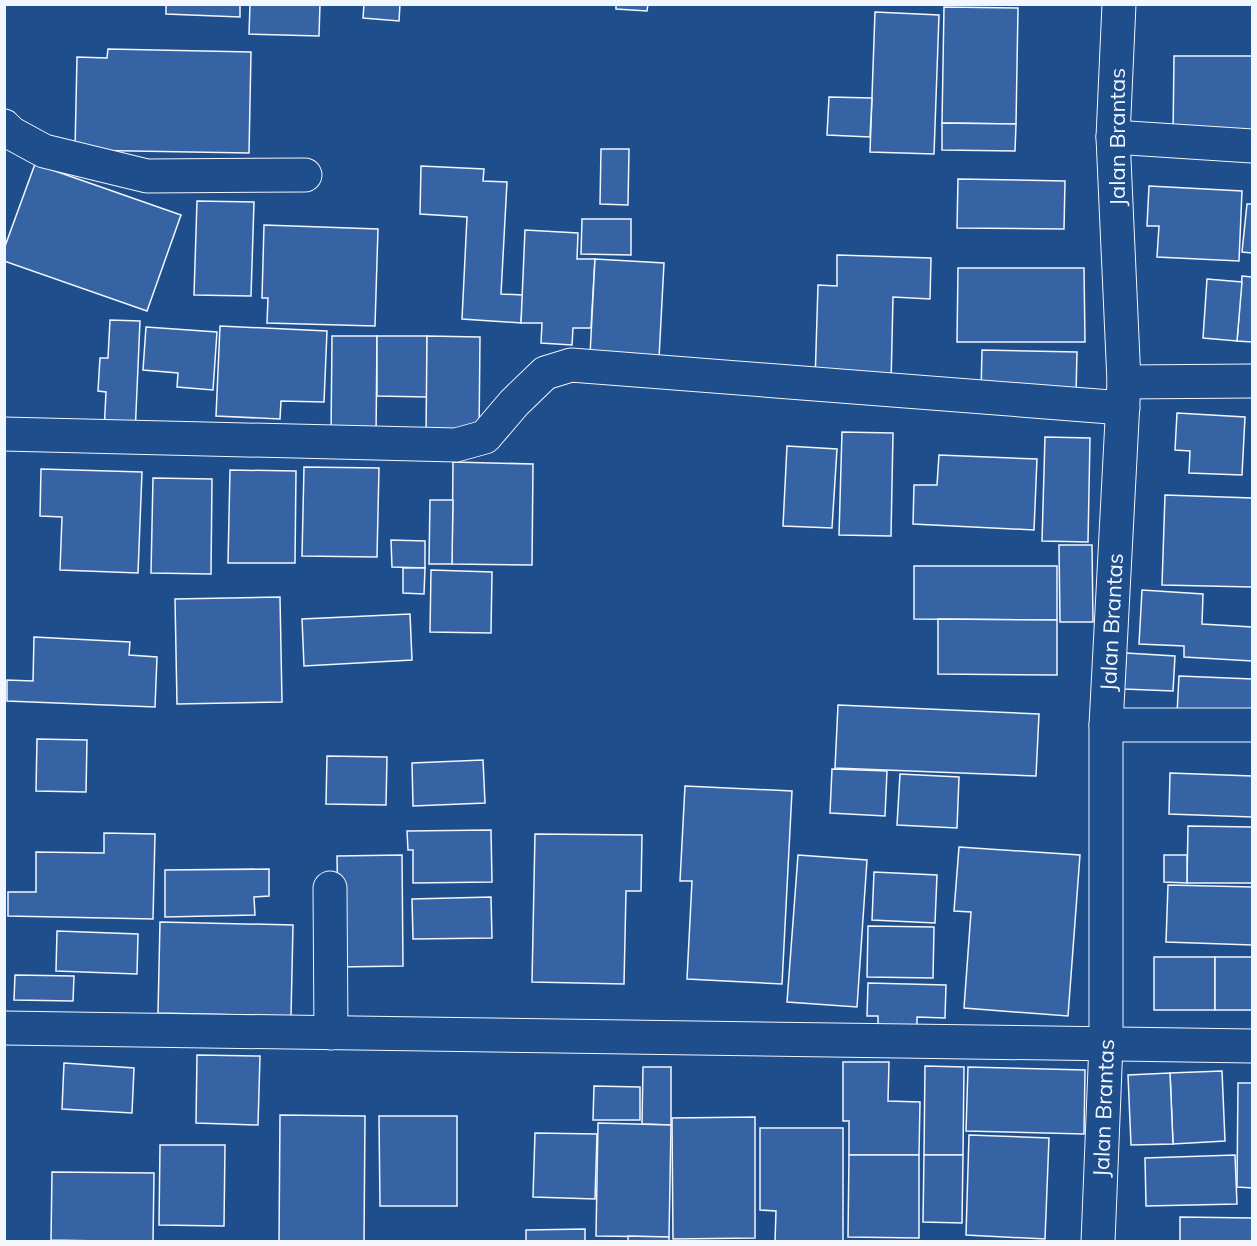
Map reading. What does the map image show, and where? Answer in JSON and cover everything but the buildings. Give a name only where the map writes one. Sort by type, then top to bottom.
[{"type":"street","name":"Jalan Brantas","points":[[1098,1242],[1106,1043],[1106,725],[1123,395],[1113,137],[1119,4]]},
{"type":"street","points":[[4,126],[11,133],[44,151],[147,176],[305,175]]},
{"type":"street","points":[[1113,137],[1252,146]]},
{"type":"street","points":[[4,434],[456,446],[485,437],[514,403],[545,373],[571,366],[1123,395],[1252,381]]},
{"type":"street","points":[[1106,725],[1252,726]]},
{"type":"street","points":[[330,888],[331,1033]]},
{"type":"street","points":[[4,1028],[1252,1046]]}]
